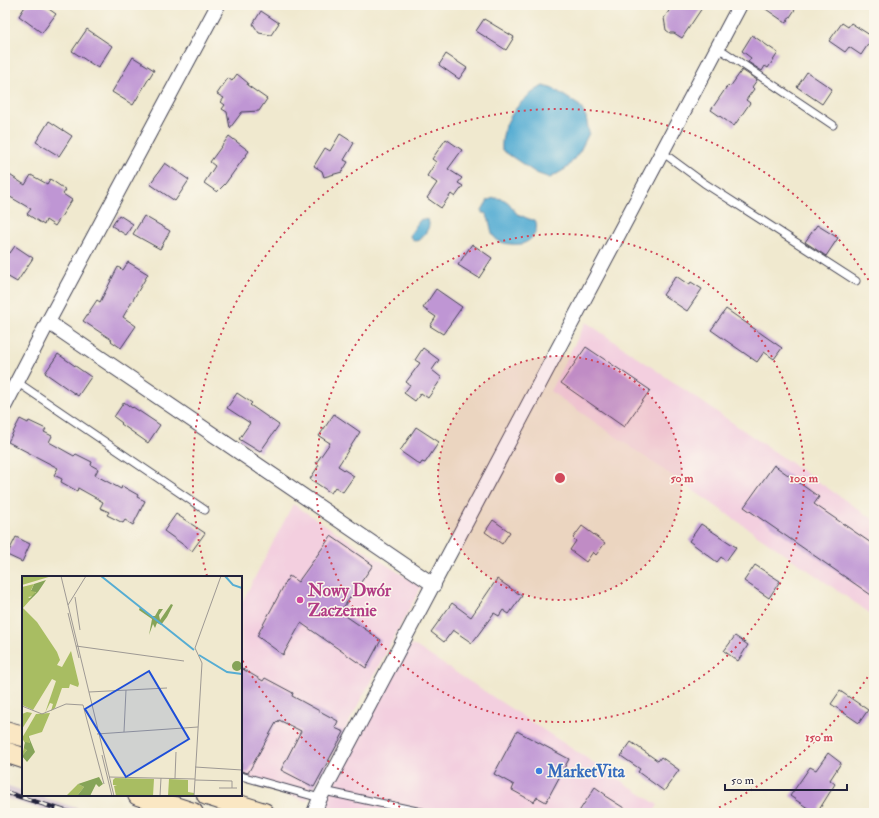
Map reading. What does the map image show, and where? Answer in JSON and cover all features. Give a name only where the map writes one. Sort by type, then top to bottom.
[{"type":"main road","points":[[5,731],[22,736]]},
{"type":"main road","points":[[5,752],[22,758]]},
{"type":"main road","points":[[141,796],[194,813]]},
{"type":"main road","points":[[210,796],[264,813]]},
{"type":"street","points":[[5,405],[218,5]]},
{"type":"street","points":[[314,813],[322,795],[740,5]]},
{"type":"street","points":[[48,322],[434,585]]},
{"type":"lane","points":[[718,47],[833,125]]},
{"type":"lane","points":[[662,152],[704,183],[856,281]]},
{"type":"lane","points":[[17,382],[204,510]]},
{"type":"lane","points":[[242,776],[322,795],[426,813]]},
{"type":"shaded area","points":[[586,322],[874,520],[874,616],[550,391]]},
{"type":"shaded area","points":[[293,504],[421,587],[307,801],[242,781],[242,602]]},
{"type":"shaded area","points":[[410,645],[417,647],[658,805],[653,813],[349,813],[322,805]]},
{"type":"shaded area","points":[[5,785],[22,791],[22,796],[39,796],[92,813],[51,813],[5,798]]},
{"type":"water","points":[[543,86],[554,89],[580,106],[586,117],[589,133],[580,151],[567,168],[550,178],[536,173],[502,150],[504,130],[513,112],[527,97]]},
{"type":"water","points":[[494,198],[505,200],[517,214],[535,220],[536,231],[529,241],[521,244],[508,244],[496,239],[492,234],[487,216],[485,213],[482,213],[482,210],[488,200]]},
{"type":"water","points":[[422,219],[428,220],[429,225],[420,240],[415,241],[410,237],[411,233]]},
{"type":"building","points":[[26,5],[43,5],[56,14],[42,33],[19,16]]},
{"type":"building","points":[[673,5],[704,5],[682,38],[666,30],[664,18]]},
{"type":"building","points":[[760,5],[798,5],[786,23]]},
{"type":"building","points":[[261,11],[279,23],[271,35],[259,33],[253,24]]},
{"type":"building","points":[[484,19],[514,37],[506,50],[476,31]]},
{"type":"building","points":[[842,23],[848,27],[851,23],[873,37],[861,55],[849,47],[845,52],[829,41]]},
{"type":"building","points":[[87,29],[112,46],[98,68],[72,51]]},
{"type":"building","points":[[752,35],[778,53],[768,68],[765,66],[762,71],[748,62],[751,58],[742,51]]},
{"type":"building","points":[[446,54],[467,68],[459,79],[439,65]]},
{"type":"building","points":[[133,57],[154,70],[133,105],[112,92]]},
{"type":"building","points":[[742,70],[757,80],[752,87],[754,89],[746,100],[750,103],[734,126],[711,110],[728,85],[730,87]]},
{"type":"building","points":[[807,72],[832,89],[822,104],[797,87]]},
{"type":"building","points":[[237,74],[248,83],[247,85],[267,99],[259,111],[242,112],[230,128],[227,112],[222,109],[225,105],[221,102],[224,98],[217,94],[228,78],[232,81]]},
{"type":"building","points":[[49,121],[72,136],[59,156],[36,142]]},
{"type":"building","points":[[340,134],[354,143],[344,160],[348,162],[342,172],[324,177],[322,171],[314,166],[325,148],[330,151]]},
{"type":"building","points":[[229,136],[249,151],[225,184],[217,192],[204,183],[215,166],[210,162]]},
{"type":"building","points":[[446,139],[462,150],[448,169],[462,178],[458,183],[463,186],[455,197],[451,194],[441,208],[427,198],[437,183],[427,176],[436,162],[432,159]]},
{"type":"building","points":[[165,163],[189,180],[175,201],[150,184]]},
{"type":"building","points":[[5,172],[25,185],[31,175],[47,184],[50,179],[66,190],[63,194],[72,200],[55,226],[46,220],[44,225],[27,214],[31,209],[5,194]]},
{"type":"building","points":[[119,215],[133,224],[126,235],[112,226]]},
{"type":"building","points":[[144,216],[170,231],[160,249],[133,234]]},
{"type":"building","points":[[817,225],[838,238],[826,256],[805,242]]},
{"type":"building","points":[[472,244],[492,258],[479,278],[458,265]]},
{"type":"building","points":[[15,246],[33,258],[17,282],[5,275],[5,248],[10,253]]},
{"type":"building","points":[[128,262],[148,274],[123,317],[136,326],[121,348],[111,341],[112,340],[83,321],[97,300],[100,302],[118,267],[123,270]]},
{"type":"building","points":[[676,276],[689,285],[691,282],[702,289],[687,311],[663,295]]},
{"type":"building","points":[[436,289],[462,307],[443,334],[430,326],[436,317],[423,308]]},
{"type":"building","points":[[726,309],[782,348],[774,359],[764,352],[757,362],[711,330]]},
{"type":"building","points":[[586,347],[650,390],[624,427],[561,383]]},
{"type":"building","points":[[423,348],[439,360],[432,370],[442,378],[428,398],[421,393],[415,401],[404,393],[410,385],[406,382],[420,363],[415,360]]},
{"type":"building","points":[[58,354],[91,377],[78,396],[45,373]]},
{"type":"building","points":[[237,393],[252,403],[250,405],[279,425],[260,452],[239,439],[250,423],[227,408]]},
{"type":"building","points":[[124,402],[160,425],[148,443],[121,424],[122,423],[114,417]]},
{"type":"building","points":[[334,414],[360,432],[338,466],[354,476],[343,492],[335,487],[331,493],[310,479],[319,465],[316,463],[330,443],[319,436]]},
{"type":"building","points":[[20,419],[28,423],[29,421],[46,429],[44,432],[52,436],[49,442],[74,456],[76,454],[92,462],[91,465],[98,469],[95,475],[121,489],[122,486],[138,495],[137,497],[145,501],[133,525],[125,520],[123,523],[107,515],[109,512],[100,508],[103,502],[78,488],[77,491],[61,482],[62,479],[54,475],[58,468],[8,442]]},
{"type":"building","points":[[416,427],[439,442],[425,463],[422,462],[420,465],[400,451]]},
{"type":"building","points":[[774,465],[819,497],[814,504],[874,545],[874,597],[744,507]]},
{"type":"building","points":[[176,514],[205,533],[192,551],[164,531]]},
{"type":"building","points":[[493,520],[510,532],[502,544],[485,532]]},
{"type":"building","points":[[701,524],[736,547],[726,561],[721,557],[717,562],[689,541]]},
{"type":"building","points":[[582,526],[605,543],[596,555],[593,552],[586,562],[570,550],[576,541],[573,538]]},
{"type":"building","name":"Nowy Dwór Zaczernie","points":[[331,536],[373,565],[340,612],[381,640],[366,668],[301,623],[283,655],[257,636],[289,576],[298,582]]},
{"type":"building","points":[[16,537],[30,544],[22,562],[7,555]]},
{"type":"building","points":[[755,565],[780,581],[769,598],[744,581]]},
{"type":"building","points":[[497,579],[522,596],[509,614],[503,610],[499,616],[494,613],[472,643],[453,630],[444,642],[431,632],[452,603],[471,617]]},
{"type":"building","points":[[735,636],[748,645],[738,661],[724,651]]},
{"type":"building","points":[[242,669],[263,681],[265,678],[293,693],[292,696],[338,721],[335,728],[344,732],[314,787],[281,770],[301,731],[279,720],[278,722],[277,721],[248,773],[242,771]]},
{"type":"building","points":[[840,691],[868,710],[859,723],[831,704]]},
{"type":"building","points":[[517,731],[569,759],[546,802],[537,797],[534,802],[512,790],[514,785],[494,774]]},
{"type":"building","points":[[631,742],[658,761],[661,757],[679,770],[664,791],[638,772],[640,769],[621,756]]},
{"type":"building","points":[[828,753],[841,763],[830,780],[835,784],[817,813],[815,813],[790,796],[810,767],[816,770]]},
{"type":"building","points":[[595,787],[606,795],[605,796],[632,813],[578,813]]},
{"type":"railway","points":[[5,792],[71,813]]},
{"type":"place","name":"Nowy Dwór Zaczernie","points":[[300,600]]},
{"type":"place","name":"MarketVita","points":[[539,771]]}]
